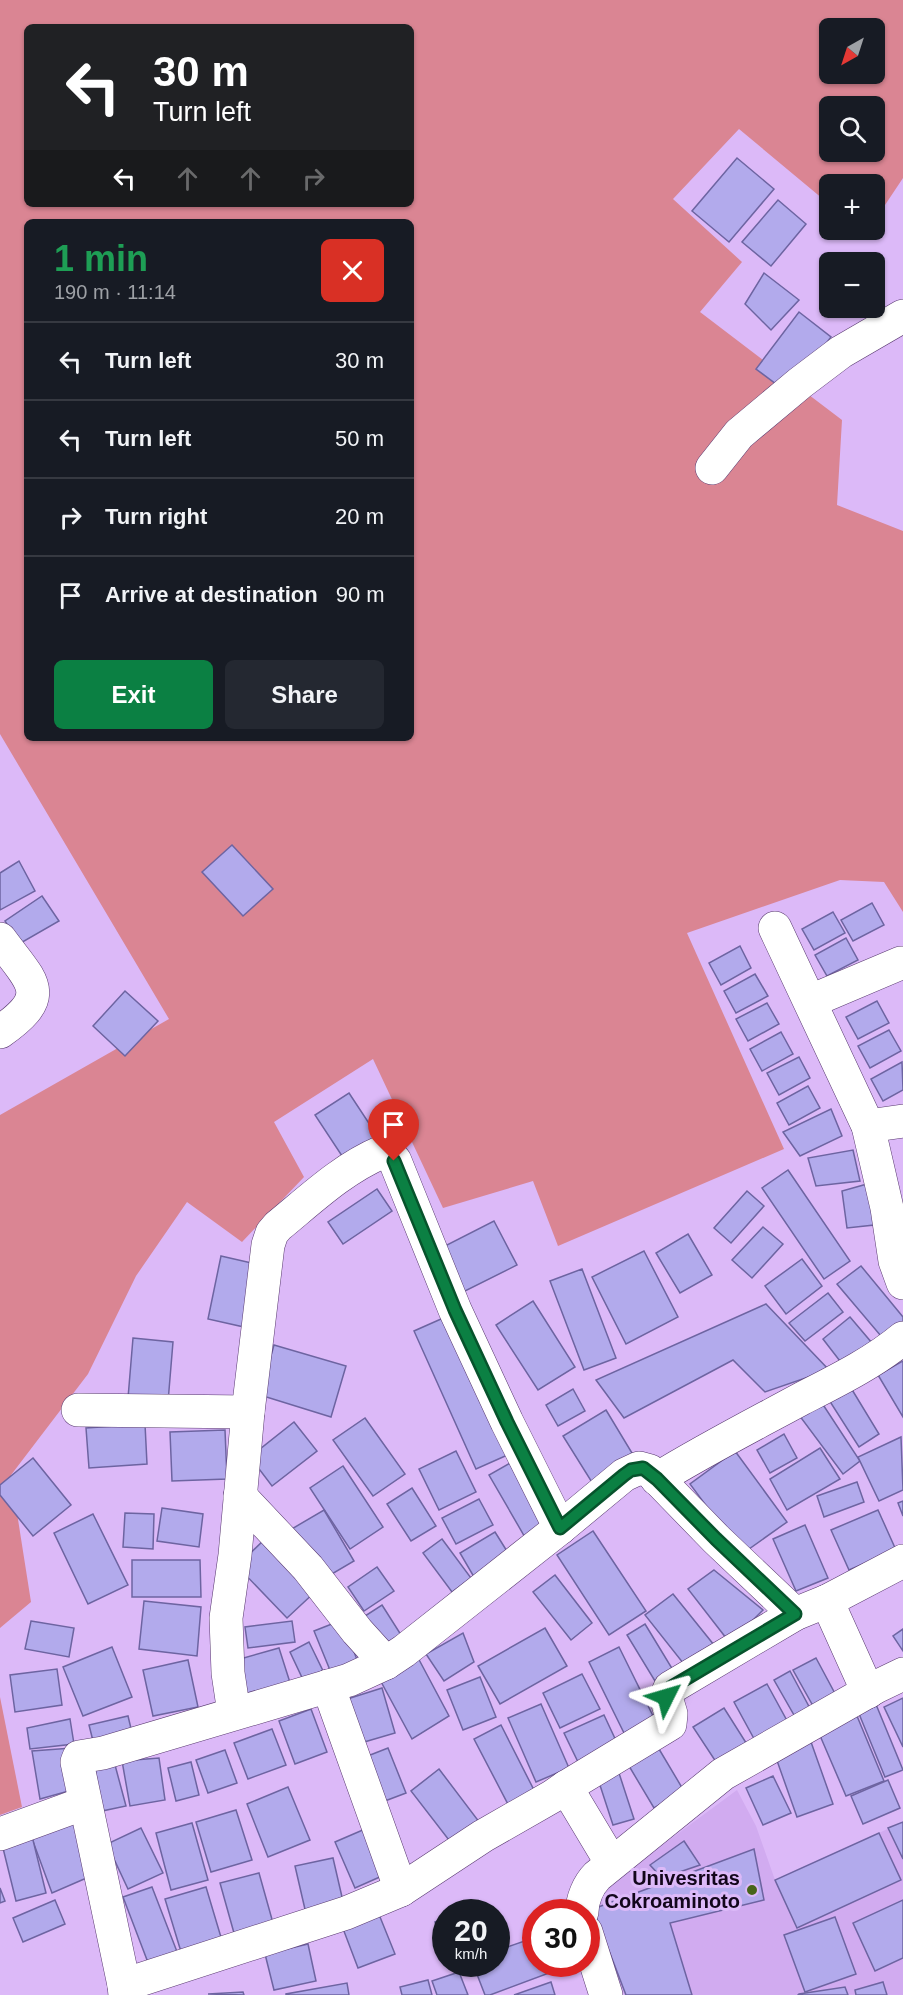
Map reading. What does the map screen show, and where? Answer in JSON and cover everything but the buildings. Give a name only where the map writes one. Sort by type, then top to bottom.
[{"type":"street","points":[[712,468],[739,434],[800,383],[841,352],[903,316]]},
{"type":"street","points":[[775,928],[868,1126],[887,1208],[895,1262],[903,1283]]},
{"type":"street","points":[[0,939],[33,987],[33,999],[29,1008],[18,1020],[0,1032]]},
{"type":"street","points":[[811,1001],[901,963]]},
{"type":"street","points":[[868,1126],[903,1121]]},
{"type":"street","points":[[234,1713],[228,1672],[226,1634],[248,1412],[268,1245],[272,1233],[330,1182],[382,1152],[390,1155],[394,1161],[455,1310],[560,1528]]},
{"type":"street","points":[[657,1479],[707,1449],[852,1371],[885,1352],[903,1338]]},
{"type":"street","points":[[78,1410],[248,1412]]},
{"type":"street","points":[[795,1614],[657,1479],[643,1468],[631,1470],[404,1652],[386,1663],[360,1676],[328,1686],[103,1753],[79,1757],[77,1762],[124,1990],[353,1910],[401,1890],[483,1836],[554,1796],[670,1724],[671,1714],[666,1697],[670,1688],[795,1614],[827,1602],[903,1561]]},
{"type":"street","points":[[240,1496],[308,1568],[357,1631],[386,1663]]},
{"type":"street","points":[[827,1602],[868,1692]]},
{"type":"street","points":[[585,1899],[592,1880],[611,1862],[723,1774],[903,1674]]},
{"type":"street","points":[[328,1686],[401,1890]]},
{"type":"street","points":[[566,1787],[611,1862]]},
{"type":"street","points":[[0,1834],[85,1803]]},
{"type":"street","points":[[600,1976],[606,1995]]},
{"type":"shaded area","points":[[0,0],[903,0],[903,178],[885,205],[885,174],[819,174],[819,196],[739,129],[673,199],[742,262],[700,312],[842,420],[837,505],[903,531],[903,912],[884,882],[840,880],[687,933],[784,1149],[558,1246],[533,1181],[443,1208],[373,1059],[274,1122],[304,1177],[242,1242],[187,1202],[136,1276],[88,1374],[11,1475],[31,1602],[0,1628],[0,1115],[169,1019],[0,734]]},
{"type":"shaded area","points":[[0,1697],[22,1807],[0,1815]]},
{"type":"shaded area","name":"Univesritas Cokroaminoto","points":[[737,1790],[756,1826],[775,1880],[903,1822],[903,1995],[624,1995],[600,1932],[600,1899],[589,1899]]},
{"type":"place","name":"Univesritas Cokroaminoto","points":[[752,1890]]},
{"type":"route","points":[[394,1161],[455,1310],[560,1528],[624,1475],[631,1470],[643,1468],[650,1472],[795,1614],[670,1688],[666,1697]]}]
